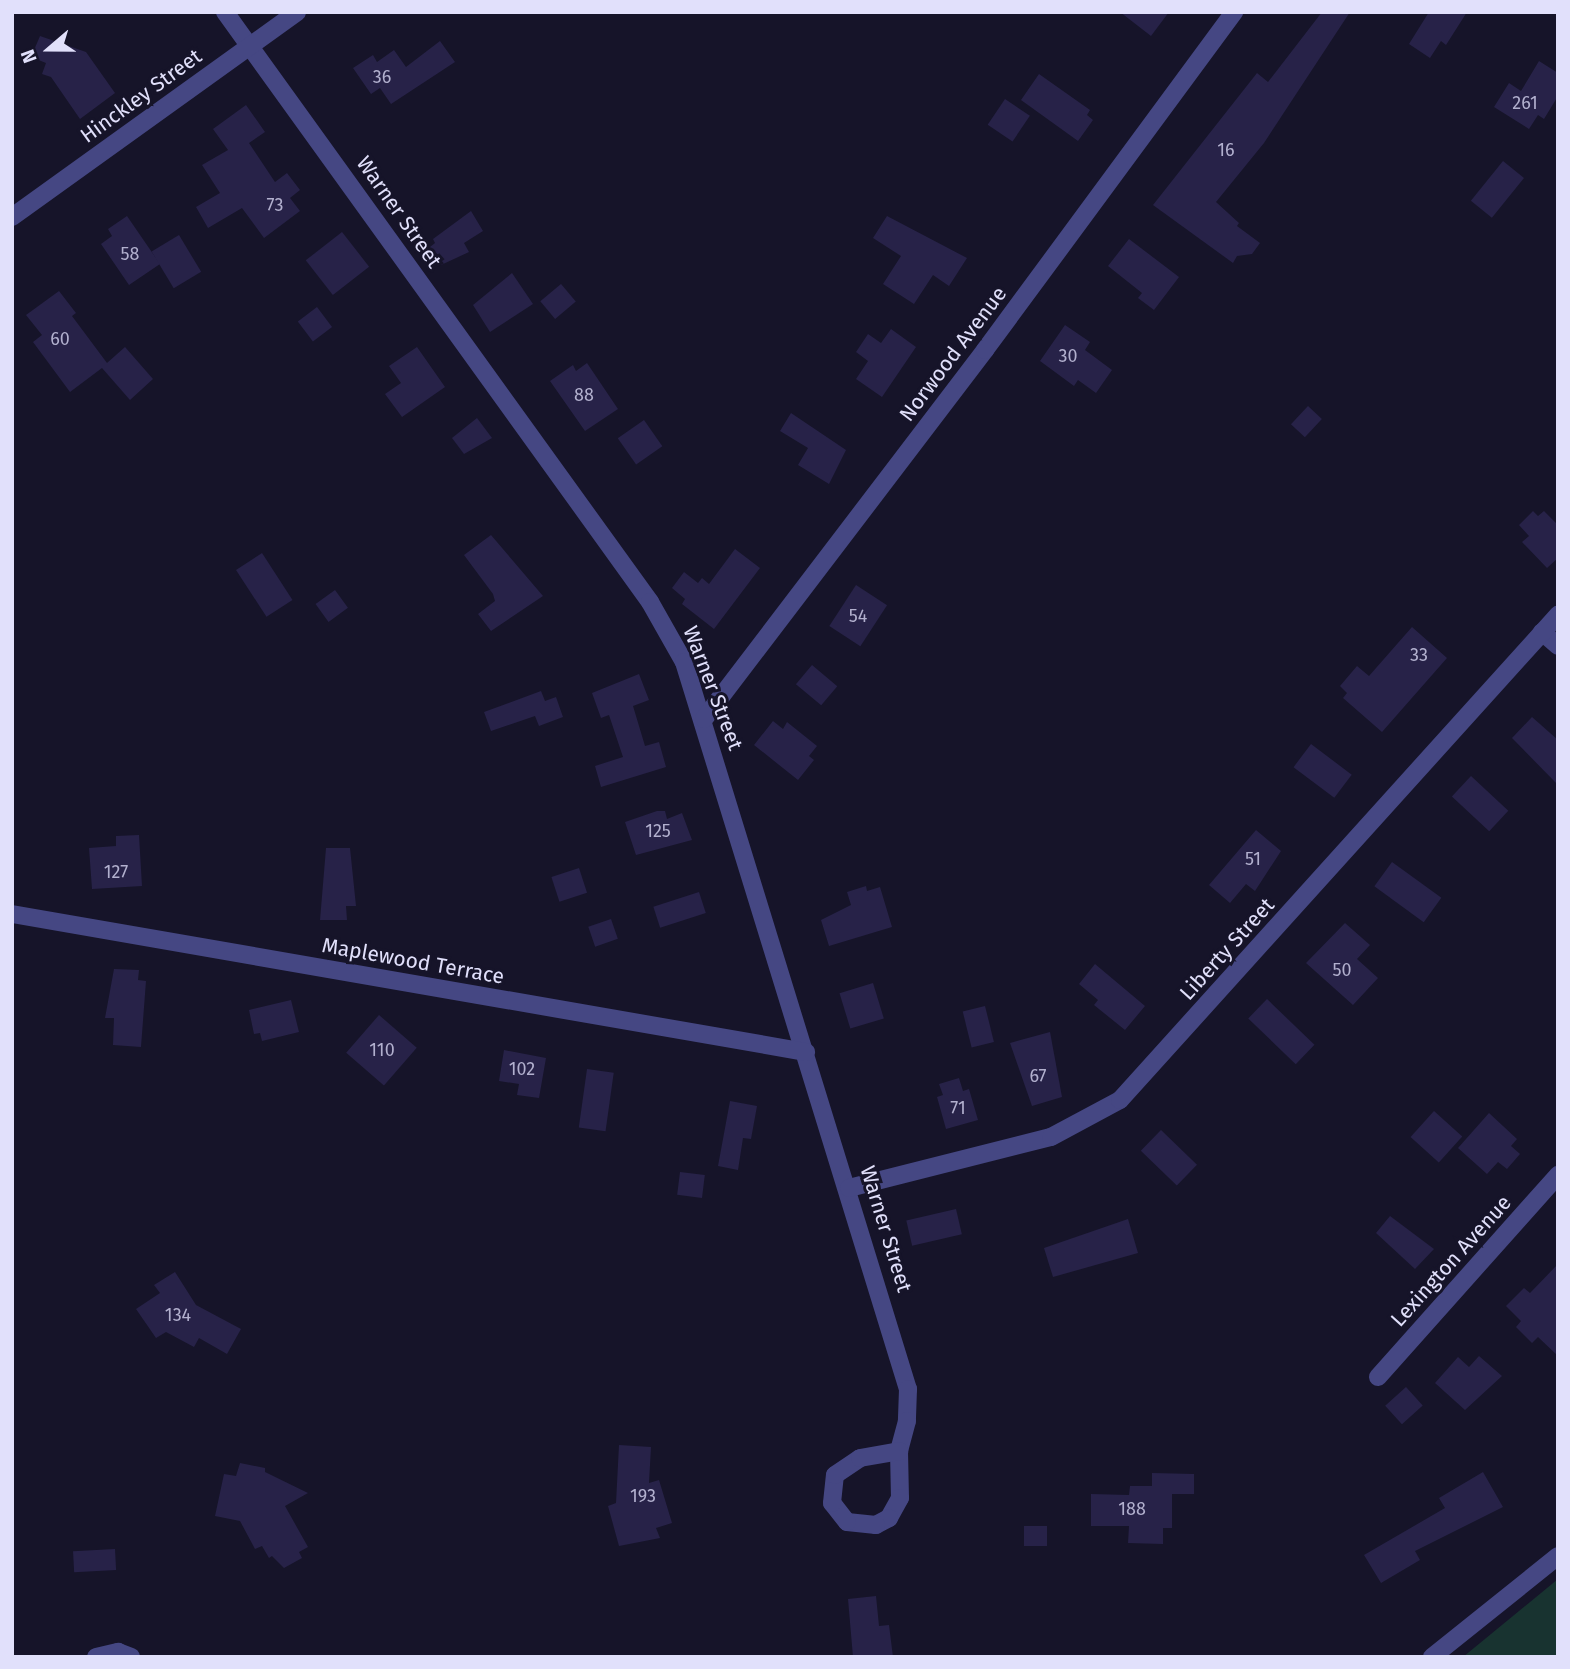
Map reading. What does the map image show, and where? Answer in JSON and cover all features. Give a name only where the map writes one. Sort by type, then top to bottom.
[{"type":"street","name":"Warner Street","points":[[225,12],[661,619],[684,662],[849,1188],[908,1389],[907,1421],[899,1451],[900,1498],[889,1518],[863,1527],[847,1522],[832,1503],[835,1475],[860,1458],[899,1451]]},
{"type":"street","name":"Hinckley Street","points":[[12,217],[297,12]]},
{"type":"street","name":"Norwood Avenue","points":[[704,719],[993,339],[1234,12]]},
{"type":"street","name":"Liberty Street","points":[[849,1188],[1051,1137],[1120,1100],[1558,615]]},
{"type":"street","points":[[1542,632],[1558,646]]},
{"type":"street","name":"Maplewood Terrace","points":[[12,914],[806,1052]]},
{"type":"street","name":"Lexington Avenue","points":[[1378,1377],[1558,1175]]},
{"type":"street","points":[[1432,1657],[1558,1556]]},
{"type":"street","points":[[96,1657],[118,1653],[131,1657]]},
{"type":"green space","points":[[1558,1579],[1558,1657],[1463,1657]]},
{"type":"building","points":[[1120,12],[1169,12],[1151,36]]},
{"type":"building","points":[[1322,12],[1350,12],[1264,143],[1216,202],[1239,223],[1237,226],[1260,243],[1252,254],[1237,256],[1233,263],[1153,205],[1257,73],[1268,82]]},
{"type":"building","points":[[1429,12],[1467,12],[1446,45],[1441,41],[1430,58],[1409,44]]},
{"type":"building","points":[[40,36],[86,52],[115,93],[80,119],[51,77],[42,74],[46,63],[31,57]]},
{"type":"building","points":[[440,41],[455,62],[391,104],[380,88],[371,94],[353,68],[373,55],[377,62],[394,50],[406,67]]},
{"type":"building","points":[[1539,61],[1558,73],[1558,96],[1544,119],[1538,115],[1529,129],[1494,107],[1509,83],[1521,91]]},
{"type":"building","points":[[1039,74],[1090,110],[1087,115],[1093,120],[1078,141],[1021,100]]},
{"type":"building","points":[[1005,99],[1030,116],[1013,141],[988,125]]},
{"type":"building","points":[[246,105],[265,132],[249,143],[275,182],[287,173],[300,190],[290,198],[300,211],[264,238],[242,208],[208,228],[196,207],[220,193],[202,165],[228,150],[213,129]]},
{"type":"building","points":[[1503,161],[1524,178],[1492,218],[1471,201]]},
{"type":"building","points":[[471,211],[483,231],[464,243],[469,252],[441,265],[430,247],[435,243],[433,239]]},
{"type":"building","points":[[127,216],[160,264],[129,285],[101,244],[112,236],[108,229]]},
{"type":"building","points":[[887,216],[967,258],[949,286],[933,275],[914,304],[883,284],[901,256],[873,238]]},
{"type":"building","points":[[342,232],[369,267],[333,295],[306,260]]},
{"type":"building","points":[[179,235],[201,272],[174,288],[152,251]]},
{"type":"building","points":[[1129,239],[1179,277],[1154,310],[1138,298],[1142,293],[1108,266]]},
{"type":"building","points":[[512,273],[533,304],[490,332],[473,305]]},
{"type":"building","points":[[561,284],[576,302],[555,319],[540,301]]},
{"type":"building","points":[[59,291],[76,313],[72,316],[107,363],[125,347],[153,379],[130,400],[102,368],[70,392],[33,342],[42,335],[26,315]]},
{"type":"building","points":[[317,307],[332,327],[313,341],[298,321]]},
{"type":"building","points":[[1065,325],[1090,342],[1085,350],[1112,370],[1096,393],[1078,380],[1074,386],[1040,361]]},
{"type":"building","points":[[891,329],[916,347],[882,397],[856,379],[868,361],[856,352],[868,334],[881,343]]},
{"type":"building","points":[[417,347],[445,387],[402,417],[385,394],[401,383],[389,366]]},
{"type":"building","points":[[587,363],[618,409],[585,431],[550,381],[573,365],[576,371]]},
{"type":"building","points":[[1308,406],[1322,419],[1305,437],[1291,424]]},
{"type":"building","points":[[791,413],[846,450],[829,484],[798,465],[808,448],[780,431]]},
{"type":"building","points":[[477,418],[492,438],[464,454],[452,438]]},
{"type":"building","points":[[644,420],[662,446],[636,465],[618,438]]},
{"type":"building","points":[[1533,511],[1538,516],[1544,511],[1558,525],[1558,558],[1547,568],[1522,542],[1529,536],[1519,525]]},
{"type":"building","points":[[491,535],[543,596],[491,631],[478,614],[495,601],[493,594],[464,555]]},
{"type":"building","points":[[735,549],[760,568],[714,629],[682,604],[685,599],[672,588],[684,572],[698,583],[702,578],[709,584]]},
{"type":"building","points":[[262,553],[292,600],[267,617],[236,570]]},
{"type":"building","points":[[856,585],[887,605],[860,646],[829,626]]},
{"type":"building","points":[[335,590],[348,608],[329,622],[316,604]]},
{"type":"building","points":[[1412,627],[1447,658],[1382,732],[1343,698],[1347,693],[1340,686],[1357,666],[1369,676]]},
{"type":"building","points":[[812,665],[837,686],[821,705],[796,684]]},
{"type":"building","points":[[639,674],[649,700],[633,706],[645,746],[659,742],[666,767],[601,787],[595,766],[623,757],[609,715],[601,718],[592,693]]},
{"type":"building","points":[[541,691],[545,701],[556,697],[563,717],[539,726],[535,716],[491,731],[484,712]]},
{"type":"building","points":[[1532,717],[1558,740],[1558,785],[1512,738]]},
{"type":"building","points":[[773,721],[783,729],[787,722],[817,746],[809,756],[814,760],[798,780],[754,745]]},
{"type":"building","points":[[1311,744],[1352,775],[1334,798],[1294,767]]},
{"type":"building","points":[[1471,776],[1508,811],[1489,831],[1452,796]]},
{"type":"building","points":[[657,811],[665,811],[667,819],[682,813],[692,840],[636,855],[625,822]]},
{"type":"building","points":[[1256,830],[1281,851],[1255,891],[1246,884],[1230,903],[1209,885]]},
{"type":"building","points":[[139,835],[142,886],[92,889],[89,848],[116,846],[116,836]]},
{"type":"building","points":[[326,848],[350,848],[356,906],[346,906],[347,920],[320,920]]},
{"type":"building","points":[[1392,862],[1441,898],[1424,922],[1374,886]]},
{"type":"building","points":[[579,868],[587,893],[559,902],[551,877]]},
{"type":"building","points":[[866,886],[867,891],[880,887],[892,927],[829,946],[821,920],[851,905],[847,892]]},
{"type":"building","points":[[699,892],[706,913],[660,928],[653,907]]},
{"type":"building","points":[[611,919],[618,939],[595,947],[588,927]]},
{"type":"building","points":[[1345,923],[1370,945],[1357,959],[1378,978],[1353,1005],[1306,963]]},
{"type":"building","points":[[1095,964],[1145,1006],[1125,1030],[1094,1005],[1098,1000],[1079,984]]},
{"type":"building","points":[[114,969],[139,970],[138,980],[146,981],[141,1047],[113,1045],[114,1018],[105,1018]]},
{"type":"building","points":[[873,983],[884,1018],[850,1029],[840,993]]},
{"type":"building","points":[[1267,999],[1314,1045],[1296,1064],[1248,1018]]},
{"type":"building","points":[[291,1000],[299,1032],[262,1041],[260,1033],[254,1034],[249,1010]]},
{"type":"building","points":[[985,1006],[994,1042],[972,1047],[963,1012]]},
{"type":"building","points":[[379,1015],[417,1048],[384,1086],[346,1053]]},
{"type":"building","points":[[1050,1032],[1062,1097],[1032,1106],[1010,1043]]},
{"type":"building","points":[[504,1050],[546,1058],[539,1098],[517,1095],[519,1084],[499,1081]]},
{"type":"building","points":[[587,1069],[614,1073],[606,1131],[579,1127]]},
{"type":"building","points":[[959,1078],[963,1091],[969,1089],[978,1120],[946,1129],[937,1097],[943,1095],[939,1084]]},
{"type":"building","points":[[730,1101],[757,1106],[751,1139],[743,1138],[738,1170],[718,1166]]},
{"type":"building","points":[[1434,1111],[1462,1136],[1439,1162],[1411,1137]]},
{"type":"building","points":[[1489,1113],[1517,1139],[1511,1146],[1520,1154],[1507,1169],[1498,1162],[1487,1174],[1458,1148]]},
{"type":"building","points":[[1161,1130],[1197,1165],[1177,1186],[1141,1151]]},
{"type":"building","points":[[680,1172],[705,1175],[702,1198],[677,1195]]},
{"type":"building","points":[[956,1209],[962,1234],[912,1246],[906,1220]]},
{"type":"building","points":[[1390,1216],[1434,1249],[1415,1269],[1376,1233]]},
{"type":"building","points":[[1128,1219],[1138,1253],[1053,1277],[1044,1248]]},
{"type":"building","points":[[1558,1264],[1558,1356],[1538,1337],[1532,1343],[1516,1327],[1521,1321],[1506,1306],[1524,1288],[1530,1293]]},
{"type":"building","points":[[175,1272],[196,1305],[241,1329],[227,1354],[199,1338],[194,1347],[166,1332],[156,1338],[136,1309],[160,1293],[154,1285]]},
{"type":"building","points":[[1479,1356],[1502,1376],[1465,1410],[1435,1383],[1458,1357],[1469,1367]]},
{"type":"building","points":[[1406,1387],[1423,1406],[1402,1424],[1385,1406]]},
{"type":"building","points":[[619,1445],[651,1447],[649,1483],[659,1480],[672,1523],[656,1528],[660,1538],[619,1546],[608,1506],[616,1503]]},
{"type":"building","points":[[240,1463],[265,1468],[265,1472],[308,1493],[285,1506],[308,1547],[299,1552],[302,1558],[284,1568],[272,1556],[269,1558],[262,1546],[255,1549],[240,1521],[215,1516],[224,1474],[236,1476]]},
{"type":"building","points":[[1483,1472],[1503,1507],[1415,1551],[1420,1560],[1381,1583],[1364,1555],[1445,1508],[1439,1498]]},
{"type":"building","points":[[1152,1473],[1194,1474],[1194,1494],[1172,1494],[1172,1528],[1163,1528],[1163,1544],[1128,1543],[1129,1526],[1091,1526],[1091,1494],[1129,1495],[1130,1486],[1152,1486]]},
{"type":"building","points":[[1024,1526],[1047,1526],[1047,1546],[1024,1546]]},
{"type":"building","points":[[115,1549],[116,1570],[74,1572],[73,1551]]},
{"type":"building","points":[[876,1596],[879,1626],[889,1625],[893,1657],[853,1657],[848,1599]]}]
